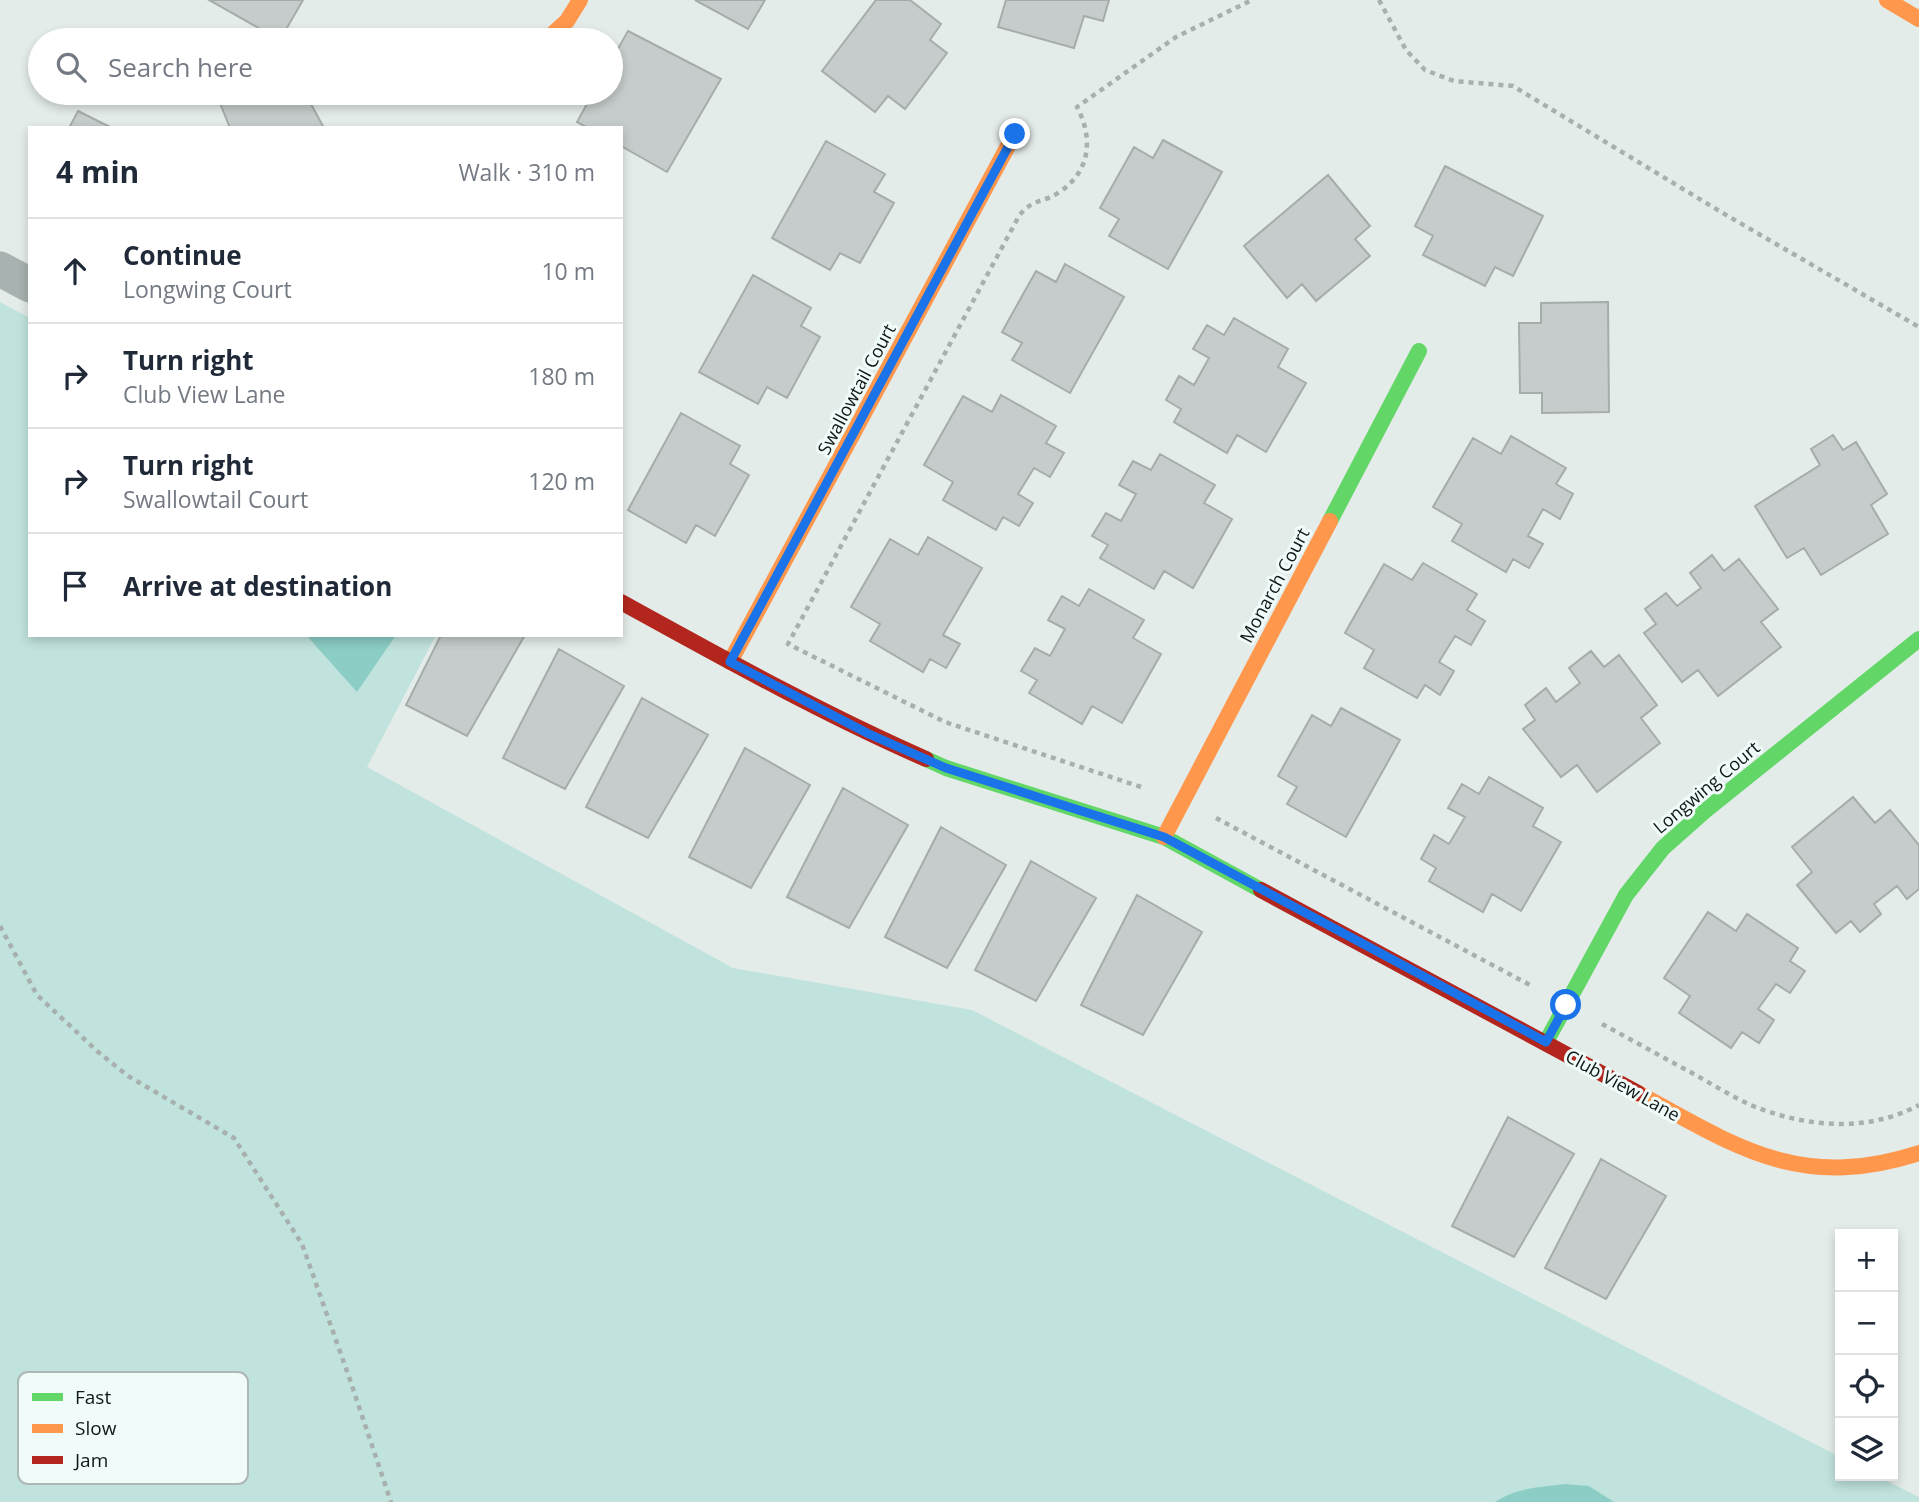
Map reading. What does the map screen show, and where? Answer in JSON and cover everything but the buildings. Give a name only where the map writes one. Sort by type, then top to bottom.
[{"type":"main road","points":[[560,28],[567,22],[580,0]]},
{"type":"main road","points":[[1887,0],[1919,19]]},
{"type":"main road","name":"Swallowtail Court","points":[[730,662],[1015,134]]},
{"type":"main road","name":"Monarch Court","points":[[1164,837],[1419,351]]},
{"type":"main road","name":"Club View Lane","points":[[623,603],[869,734],[946,768],[1164,837],[1726,1141],[1765,1158],[1809,1167],[1849,1170],[1890,1164],[1919,1153]]},
{"type":"main road","name":"Longwing Court","points":[[1546,1042],[1626,895],[1663,848],[1706,810],[1919,639]]},
{"type":"street","points":[[0,269],[28,284]]},
{"type":"path","points":[[1141,787],[945,722],[788,644],[1019,216],[1027,204],[1062,191],[1083,164],[1088,144],[1086,124],[1077,107],[1176,37],[1252,0]]},
{"type":"path","points":[[1379,0],[1406,50],[1425,70],[1454,81],[1513,86],[1721,212],[1919,327]]},
{"type":"path","points":[[1216,818],[1530,985]]},
{"type":"path","points":[[0,926],[37,995],[97,1051],[128,1076],[234,1138],[302,1244],[391,1502]]},
{"type":"path","points":[[1602,1024],[1751,1105],[1782,1115],[1814,1123],[1849,1124],[1881,1119],[1919,1105]]},
{"type":"shaded area","points":[[0,302],[28,317],[28,637],[435,637],[367,767],[733,968],[972,1010],[1835,1454],[1835,1481],[1887,1481],[1919,1497],[1919,1502],[0,1502]]},
{"type":"water","points":[[308,637],[395,637],[357,692]]},
{"type":"water","points":[[1565,1484],[1589,1486],[1614,1502],[1495,1502],[1520,1491]]},
{"type":"traffic: fast","points":[[1330,521],[1419,351]]},
{"type":"traffic: fast","points":[[1546,1042],[1626,895],[1663,848],[1706,810],[1919,639]]},
{"type":"traffic: fast","points":[[926,759],[946,768],[1164,837],[1261,890]]},
{"type":"traffic: slow","points":[[559,28],[580,0]]},
{"type":"traffic: slow","points":[[1887,0],[1919,19]]},
{"type":"traffic: slow","points":[[730,662],[1015,133]]},
{"type":"traffic: slow","points":[[1164,837],[1330,521]]},
{"type":"traffic: slow","points":[[1638,1093],[1708,1131],[1772,1158],[1805,1165],[1839,1167],[1877,1164],[1919,1153]]},
{"type":"traffic: jam","points":[[623,603],[810,704],[926,759]]},
{"type":"traffic: jam","points":[[1261,890],[1638,1093]]},
{"type":"route","points":[[1015,134],[730,662],[869,734],[946,768],[1164,837],[1546,1042],[1566,1005]]}]
